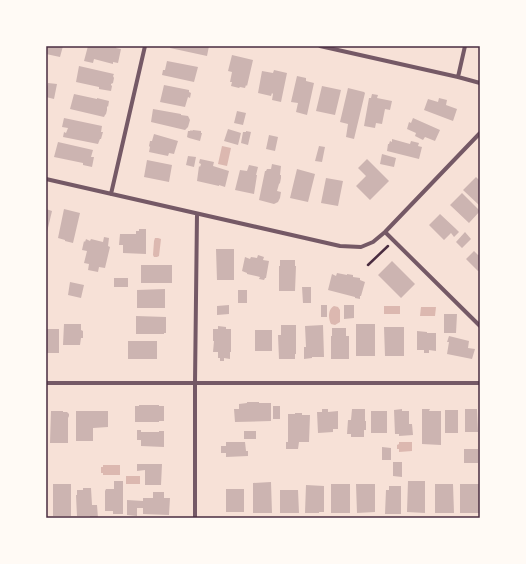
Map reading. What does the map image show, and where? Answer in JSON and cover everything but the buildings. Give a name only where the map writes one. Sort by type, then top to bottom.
[{"type":"street","points":[[111,194],[145,46]]},
{"type":"street","points":[[320,46],[480,83]]},
{"type":"street","points":[[458,77],[465,46]]},
{"type":"street","points":[[46,179],[340,246],[361,247],[373,242],[385,232],[480,133]]},
{"type":"street","points":[[195,518],[197,214]]},
{"type":"street","points":[[385,232],[479,323]]},
{"type":"street","points":[[46,383],[480,384]]},
{"type":"path","points":[[368,266],[388,245]]},
{"type":"shaded area","points":[[222,146],[231,148],[227,166],[218,164]]},
{"type":"shaded area","points":[[155,238],[161,239],[159,256],[157,257],[154,257],[153,255]]},
{"type":"shaded area","points":[[334,306],[338,307],[340,310],[340,322],[335,325],[331,324],[329,319],[330,311]]},
{"type":"shaded area","points":[[384,306],[400,306],[400,314],[384,314]]},
{"type":"shaded area","points":[[421,307],[436,307],[435,316],[420,316]]},
{"type":"shaded area","points":[[399,442],[412,442],[412,451],[399,452],[397,445]]},
{"type":"shaded area","points":[[103,465],[120,465],[120,475],[103,475],[103,473],[101,473],[101,467],[103,467]]},
{"type":"shaded area","points":[[126,476],[140,476],[140,484],[126,484]]}]
